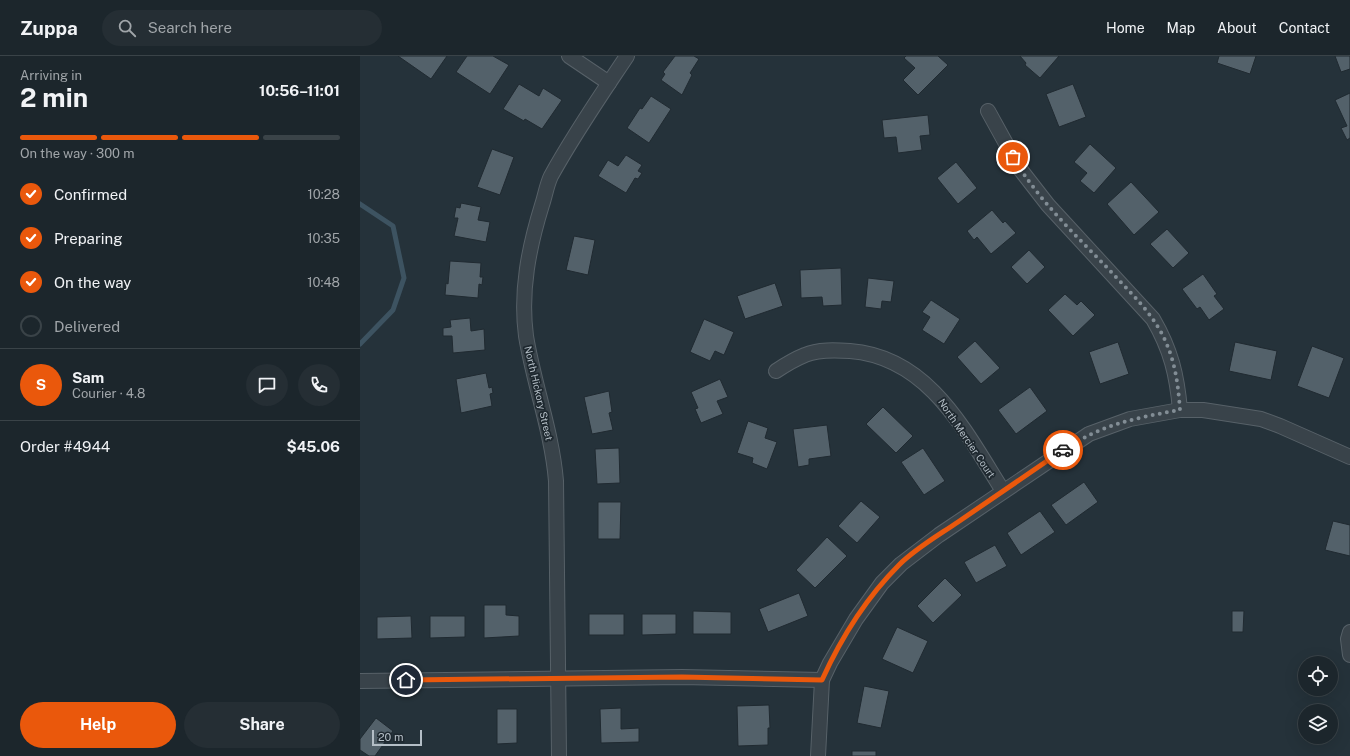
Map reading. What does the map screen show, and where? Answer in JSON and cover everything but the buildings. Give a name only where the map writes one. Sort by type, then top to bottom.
[{"type":"street","points":[[569,56],[609,83]]},
{"type":"street","name":"North Hickory Street","points":[[559,756],[556,481],[554,454],[535,384],[526,335],[524,297],[527,269],[535,228],[550,177],[597,99],[627,56]]},
{"type":"street","points":[[988,111],[1002,139],[1024,175],[1048,205],[1153,319],[1162,335],[1175,369],[1180,410]]},
{"type":"street","name":"North Mercier Court","points":[[776,370],[806,354],[834,350],[867,352],[903,366],[941,398],[961,426],[1002,491]]},
{"type":"street","points":[[818,756],[822,680],[856,619],[882,583],[901,564],[1002,491],[1089,434],[1130,419],[1180,410],[1203,410],[1261,419],[1350,457]]},
{"type":"street","points":[[1350,632],[1348,639],[1350,655]]},
{"type":"street","points":[[360,681],[558,680],[682,677],[822,680]]},
{"type":"waterway","points":[[360,204],[393,226],[404,278],[393,310],[360,344]]},
{"type":"way so far","points":[[1013,157],[1020,169],[1048,205],[1125,286],[1153,319],[1171,355],[1178,382],[1180,410],[1130,419],[1114,424],[1089,434],[1063,450]]},
{"type":"route","points":[[406,680],[558,680],[682,677],[822,680],[861,611],[882,583],[901,564],[952,526],[1063,450]]}]
